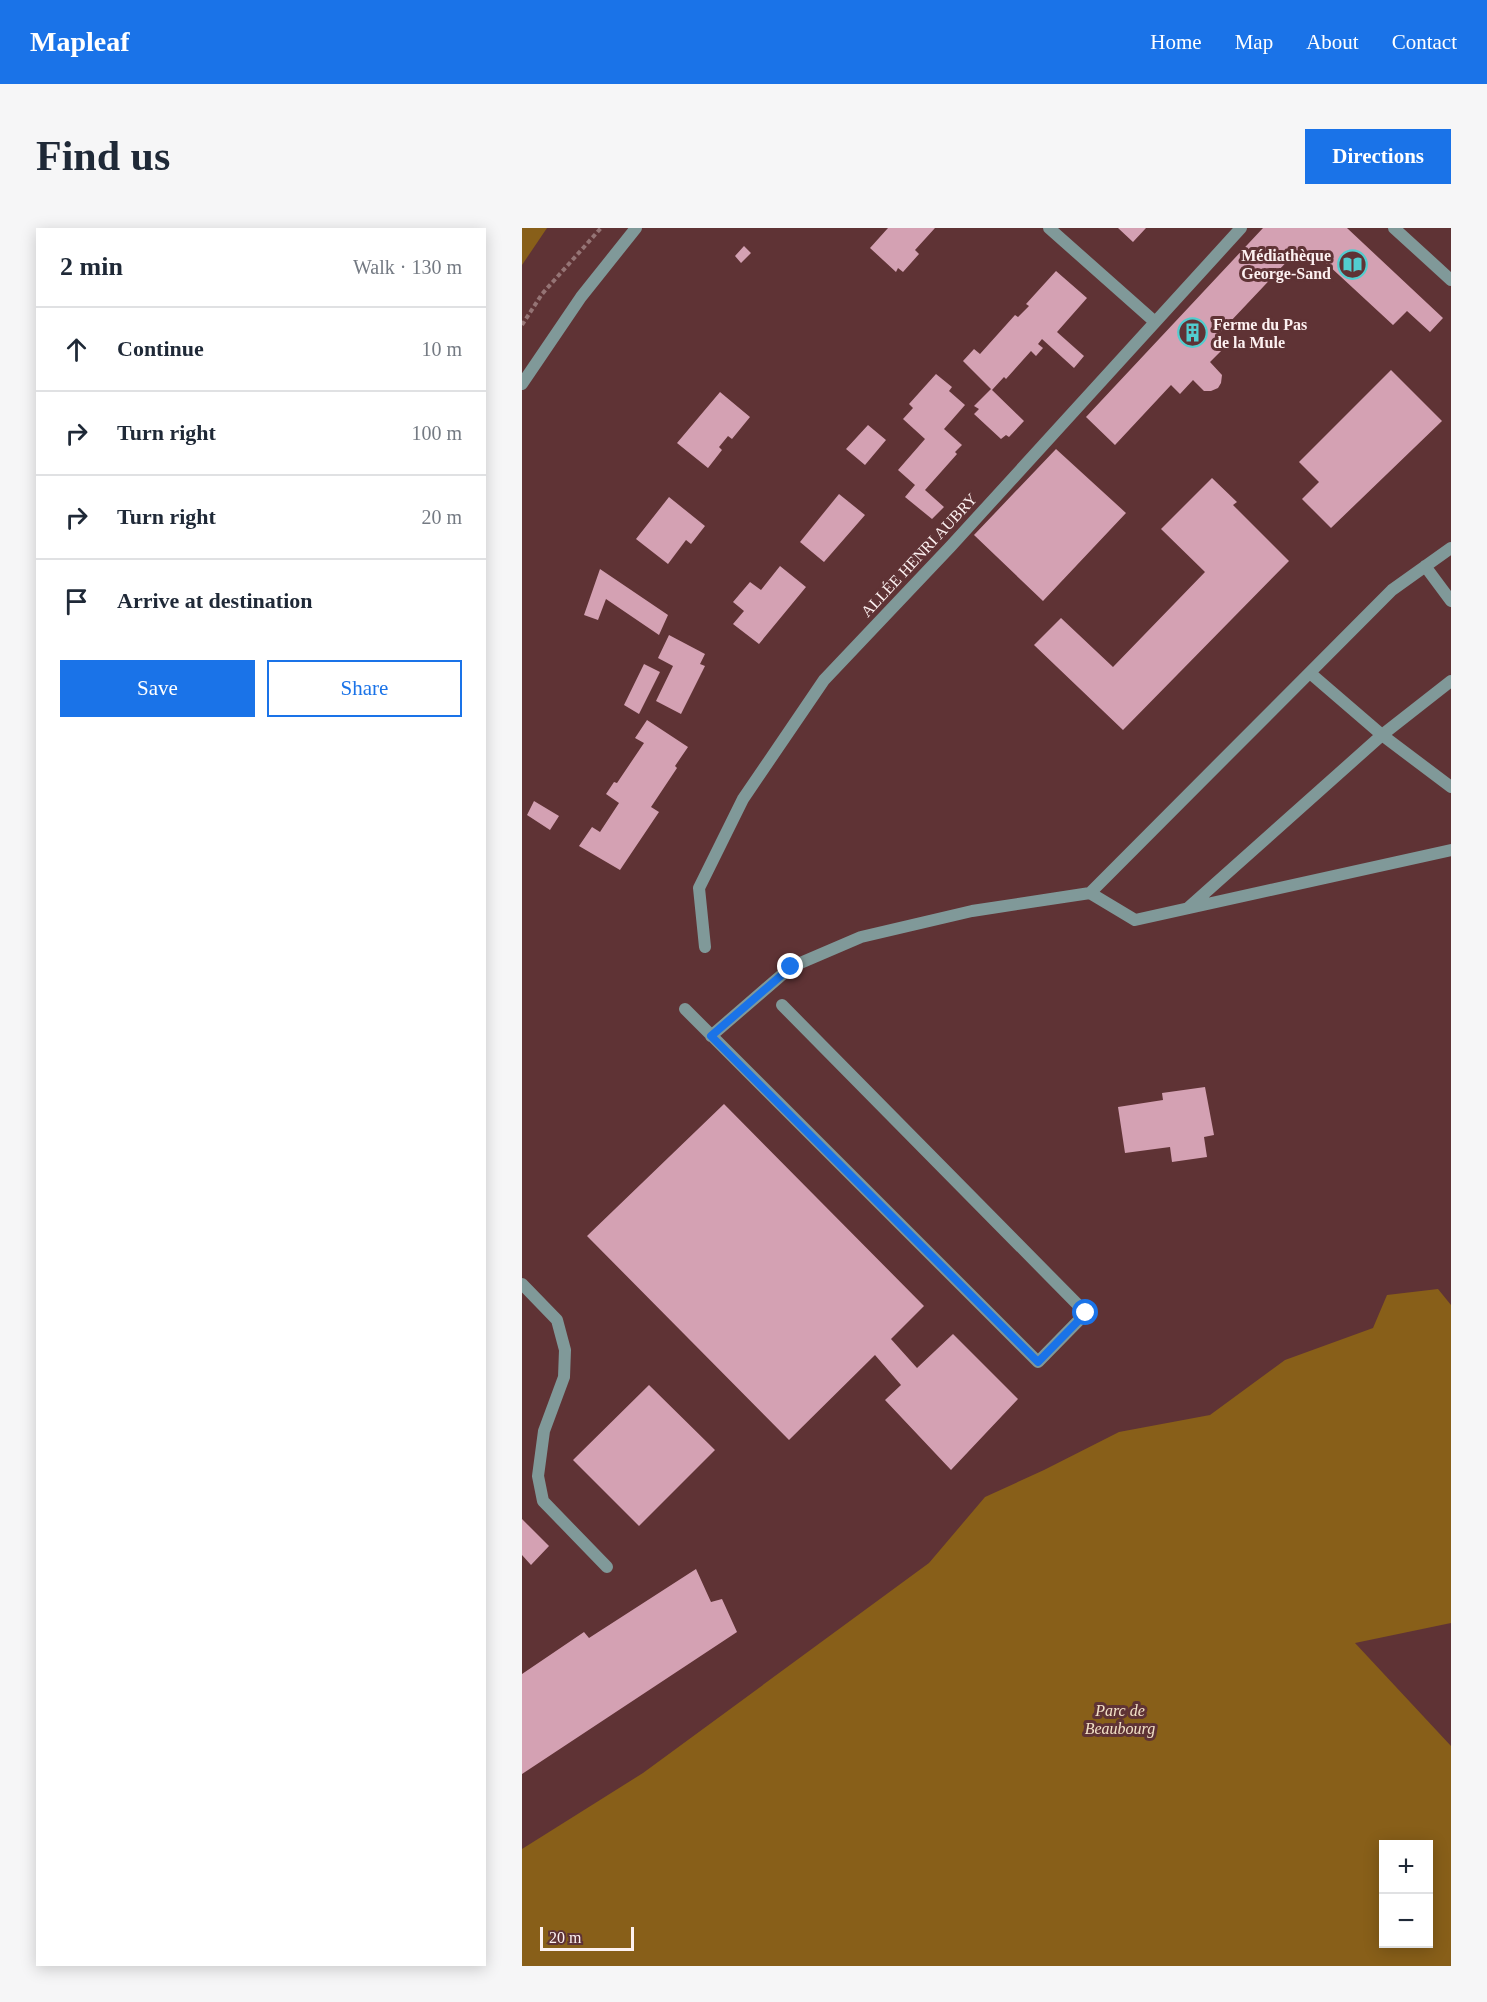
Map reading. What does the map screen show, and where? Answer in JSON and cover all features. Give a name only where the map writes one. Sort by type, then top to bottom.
[{"type":"street","points":[[522,384],[581,297],[636,228]]},
{"type":"street","points":[[1049,228],[1155,322]]},
{"type":"street","name":"ALLÉE HENRI AUBRY","points":[[705,947],[699,888],[743,799],[825,680],[951,546],[1241,228]]},
{"type":"street","points":[[1394,228],[1451,280]]},
{"type":"street","points":[[711,1036],[791,967],[861,937],[972,911],[1090,893],[1392,590],[1451,548]]},
{"type":"street","points":[[1425,566],[1451,601]]},
{"type":"street","points":[[1310,673],[1382,735],[1451,788]]},
{"type":"street","points":[[1187,909],[1382,735],[1451,681]]},
{"type":"street","points":[[1090,893],[1135,920],[1451,850]]},
{"type":"street","points":[[685,1009],[1038,1362],[1086,1313],[782,1005]]},
{"type":"street","points":[[522,1284],[557,1320],[565,1350],[564,1377],[544,1431],[538,1476],[543,1501],[607,1568]]},
{"type":"path","points":[[522,324],[542,294],[601,228]]},
{"type":"green space","points":[[522,228],[547,228],[522,265]]},
{"type":"green space","name":"Parc de Beaubourg","points":[[1438,1289],[1451,1305],[1451,1623],[1355,1643],[1451,1746],[1451,1966],[522,1966],[522,1849],[643,1773],[929,1563],[985,1497],[1119,1432],[1210,1415],[1285,1360],[1373,1328],[1387,1295]]},
{"type":"building","points":[[888,228],[935,228],[915,250],[919,254],[903,272],[898,268],[896,272],[870,248]]},
{"type":"building","points":[[1118,228],[1146,228],[1133,242]]},
{"type":"building","name":"Ferme du Pas de la Mule","points":[[1263,228],[1347,228],[1443,318],[1430,332],[1407,311],[1393,325],[1313,251],[1295,253],[1212,341],[1222,350],[1210,362],[1222,375],[1218,388],[1204,391],[1193,380],[1180,394],[1171,385],[1115,445],[1086,417]]},
{"type":"building","points":[[744,246],[751,253],[741,263],[735,256]]},
{"type":"building","points":[[1056,271],[1087,298],[1057,332],[1084,356],[1074,368],[1042,339],[1038,344],[1043,348],[1036,356],[1031,351],[1006,379],[1004,377],[992,390],[963,361],[974,349],[980,354],[1015,315],[1018,317],[1029,306],[1026,304]]},
{"type":"building","points":[[1391,370],[1442,421],[1331,528],[1302,499],[1319,482],[1299,462]]},
{"type":"building","points":[[936,374],[952,387],[949,391],[965,405],[944,429],[962,445],[955,452],[957,454],[925,490],[944,507],[932,519],[905,497],[915,485],[898,470],[925,439],[903,419],[913,408],[909,404]]},
{"type":"building","points":[[991,389],[1024,421],[1009,437],[1006,435],[1001,439],[974,414],[979,409],[974,406]]},
{"type":"building","points":[[720,392],[750,417],[732,439],[728,436],[719,447],[722,450],[708,468],[677,443]]},
{"type":"building","points":[[868,425],[886,440],[865,465],[846,449]]},
{"type":"building","points":[[1056,449],[1126,513],[1043,601],[974,535]]},
{"type":"building","points":[[1212,478],[1237,502],[1233,505],[1289,561],[1123,730],[1034,645],[1061,618],[1113,667],[1205,572],[1161,529]]},
{"type":"building","points":[[839,494],[865,515],[824,562],[800,542]]},
{"type":"building","points":[[669,497],[705,526],[691,544],[686,540],[668,564],[636,539]]},
{"type":"building","points":[[780,566],[806,587],[759,644],[733,624],[744,611],[733,602],[750,582],[761,590]]},
{"type":"building","points":[[600,569],[668,615],[659,635],[606,599],[598,620],[584,615]]},
{"type":"building","points":[[669,635],[705,654],[700,664],[705,666],[681,714],[656,701],[673,666],[658,658]]},
{"type":"building","points":[[644,664],[660,672],[639,714],[624,705]]},
{"type":"building","points":[[647,720],[688,747],[651,807],[659,812],[620,870],[579,846],[592,827],[600,832],[619,803],[606,794],[614,782],[617,783],[644,743],[635,738]]},
{"type":"building","points":[[534,801],[559,816],[550,830],[527,815]]},
{"type":"building","points":[[1205,1087],[1214,1135],[1204,1137],[1207,1157],[1172,1162],[1170,1147],[1125,1153],[1118,1107],[1163,1100],[1162,1093]]},
{"type":"building","points":[[724,1104],[924,1306],[891,1339],[917,1368],[953,1334],[1018,1399],[951,1470],[885,1400],[901,1385],[875,1355],[789,1440],[587,1236]]},
{"type":"building","points":[[649,1385],[715,1450],[639,1526],[573,1460]]},
{"type":"building","points":[[522,1519],[549,1546],[531,1565],[522,1555]]},
{"type":"building","points":[[696,1569],[711,1602],[722,1599],[737,1632],[522,1774],[522,1674],[584,1632],[589,1638]]},
{"type":"place","name":"Médiathèque George-Sand","points":[[1352,264]]},
{"type":"place","name":"Ferme du Pas de la Mule","points":[[1192,333]]},
{"type":"route","points":[[791,967],[711,1036],[1038,1362],[1086,1313]]}]
